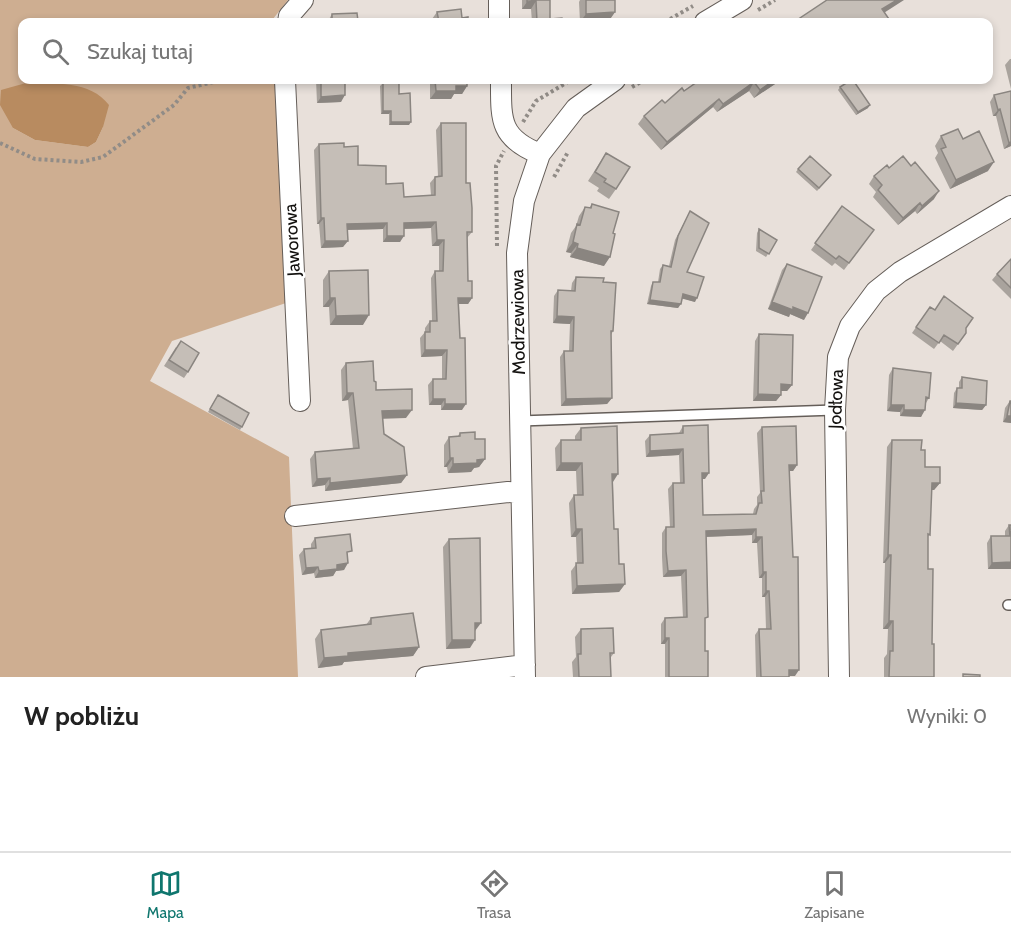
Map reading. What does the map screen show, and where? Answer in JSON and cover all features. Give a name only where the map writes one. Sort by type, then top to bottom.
[{"type":"street","points":[[289,18],[303,0]]},
{"type":"street","points":[[499,0],[499,18]]},
{"type":"street","points":[[712,18],[742,0]]},
{"type":"street","name":"Jaworowa","points":[[285,84],[300,401]]},
{"type":"street","points":[[501,84],[501,104],[506,131],[523,147],[540,154]]},
{"type":"street","name":"Modrzewiowa","points":[[426,677],[525,671],[517,253],[524,201],[540,154],[576,108],[621,85]]},
{"type":"street","name":"Jodłowa","points":[[839,677],[834,410],[838,357],[850,326],[876,291],[900,272],[1011,206]]},
{"type":"street","points":[[295,516],[508,492],[521,493]]},
{"type":"lane","points":[[520,422],[834,410]]},
{"type":"path","points":[[673,18],[703,0]]},
{"type":"path","points":[[0,142],[35,159],[81,162],[103,157],[174,105],[188,88],[205,84]]},
{"type":"path","points":[[512,138],[537,101],[565,84]]},
{"type":"path","points":[[548,187],[571,147]]},
{"type":"shaded area","points":[[0,0],[288,0],[274,18],[18,18],[18,84],[275,84],[286,303],[172,341],[150,381],[289,457],[298,677],[0,677]],"holes":[[[103,127],[96,142],[88,147],[35,140],[13,128]]]},
{"type":"shaded area","points":[[22,84],[71,85],[92,91],[109,105],[96,142],[88,147],[35,140],[13,128],[0,105],[1,90]]},
{"type":"building","points":[[527,0],[550,0],[550,18],[537,18],[536,1],[527,2]]},
{"type":"building","points":[[586,0],[615,0],[615,12],[586,14]]},
{"type":"building","points":[[827,0],[897,0],[882,9],[888,18],[800,18]]},
{"type":"building","points":[[461,9],[462,18],[438,18],[437,12]]},
{"type":"building","points":[[357,13],[358,18],[332,18],[332,14]]},
{"type":"building","points":[[321,84],[345,84],[345,95],[321,97]]},
{"type":"building","points":[[383,84],[399,84],[399,94],[410,93],[411,122],[391,122],[391,111],[383,111]]},
{"type":"building","points":[[435,84],[467,84],[467,86],[456,86],[456,91],[436,91]]},
{"type":"building","points":[[694,84],[751,84],[723,104],[719,99],[667,142],[644,116],[662,100],[665,103],[682,88],[684,91]]},
{"type":"building","points":[[756,84],[768,84],[760,90]]},
{"type":"building","points":[[845,84],[856,84],[870,105],[858,112],[840,87]]},
{"type":"building","points":[[1011,91],[1011,142],[1009,143],[994,95]]},
{"type":"building","points":[[441,123],[466,123],[466,183],[470,183],[472,208],[472,232],[467,232],[468,281],[472,281],[472,298],[458,298],[460,338],[465,338],[466,404],[445,404],[445,399],[433,399],[433,379],[446,379],[447,350],[425,350],[425,332],[430,332],[430,321],[437,321],[435,271],[443,271],[444,240],[437,240],[436,222],[404,223],[404,236],[387,236],[387,223],[347,224],[348,241],[325,241],[324,218],[321,218],[319,144],[344,143],[344,147],[358,146],[358,165],[386,166],[386,184],[403,183],[404,197],[435,195],[435,177],[442,176]]},
{"type":"building","points":[[958,129],[963,139],[979,131],[994,162],[956,180],[941,149],[946,147],[941,136]]},
{"type":"building","points":[[606,153],[630,167],[616,189],[604,182],[606,179],[595,172]]},
{"type":"building","points":[[810,156],[831,175],[819,188],[798,169]]},
{"type":"building","points":[[903,156],[911,166],[915,162],[939,191],[922,206],[920,203],[903,218],[878,190],[882,185],[874,176],[887,165],[889,168]]},
{"type":"building","points":[[592,204],[619,212],[610,257],[577,248],[578,244],[573,242],[577,224],[580,225],[585,207],[591,208]]},
{"type":"building","points":[[842,206],[874,230],[849,263],[839,256],[836,259],[815,243]]},
{"type":"building","points":[[690,211],[709,223],[687,272],[704,277],[697,298],[683,294],[681,304],[650,300],[653,282],[660,282],[663,265],[671,267],[678,236]]},
{"type":"building","points":[[759,229],[777,240],[769,254],[759,248]]},
{"type":"building","points":[[1011,259],[1011,288],[997,274]]},
{"type":"building","points":[[787,264],[822,277],[808,313],[772,302]]},
{"type":"building","points":[[368,270],[369,315],[336,316],[335,298],[330,298],[329,271]]},
{"type":"building","points":[[576,277],[604,278],[603,282],[616,283],[613,331],[611,331],[612,398],[566,399],[564,351],[573,351],[574,317],[557,316],[558,290],[575,291]]},
{"type":"building","points":[[944,296],[973,318],[958,344],[944,335],[939,343],[916,327],[930,307],[935,310]]},
{"type":"building","points":[[759,334],[793,335],[792,385],[781,384],[781,395],[758,394]]},
{"type":"building","points":[[181,341],[199,353],[188,372],[169,360]]},
{"type":"building","points":[[373,361],[376,390],[412,389],[412,410],[382,411],[384,434],[404,447],[407,475],[330,483],[330,478],[317,479],[315,452],[359,448],[353,393],[347,393],[346,363]]},
{"type":"building","points":[[893,368],[931,373],[929,398],[926,397],[925,410],[904,410],[904,405],[891,405]]},
{"type":"building","points":[[962,377],[987,381],[986,405],[956,403],[957,388],[962,388]]},
{"type":"building","points":[[218,395],[249,413],[242,427],[210,409]]},
{"type":"building","points":[[1010,401],[1011,416],[1007,416]]},
{"type":"building","points":[[708,425],[709,473],[702,473],[703,515],[756,514],[759,503],[762,503],[761,491],[764,491],[762,427],[796,426],[797,465],[789,465],[793,557],[798,557],[799,670],[789,670],[789,677],[761,677],[759,629],[771,629],[769,591],[766,591],[766,572],[763,572],[762,537],[756,537],[756,529],[706,531],[708,617],[705,618],[705,651],[708,651],[708,677],[669,677],[669,638],[665,638],[665,618],[687,617],[686,570],[668,571],[666,551],[666,527],[674,527],[673,483],[684,483],[683,449],[650,451],[650,435],[683,433],[683,426]]},
{"type":"building","points":[[617,426],[618,474],[612,474],[614,529],[618,529],[619,564],[624,564],[625,584],[577,586],[576,563],[583,563],[582,529],[576,529],[574,495],[583,495],[582,463],[561,463],[561,440],[581,440],[581,428]]},
{"type":"building","points":[[475,432],[475,439],[485,439],[485,459],[477,460],[477,463],[453,464],[453,458],[450,458],[449,437],[460,436],[460,433]]},
{"type":"building","points":[[892,440],[922,440],[921,450],[925,450],[925,467],[940,467],[940,483],[932,483],[930,535],[928,534],[928,569],[933,569],[934,677],[889,677],[890,651],[893,651],[893,621],[889,621],[891,555],[888,555]]},
{"type":"building","points":[[1009,525],[1011,525],[1011,562],[992,563],[991,536],[1010,536]]},
{"type":"building","points":[[350,534],[352,551],[347,552],[348,563],[337,565],[337,569],[319,571],[318,567],[306,568],[304,549],[316,548],[315,538]]},
{"type":"building","points":[[480,538],[481,623],[475,623],[475,640],[452,640],[449,539]]},
{"type":"building","points":[[413,613],[419,647],[348,653],[348,656],[324,658],[321,630],[371,624],[371,618]]},
{"type":"building","points":[[613,628],[614,653],[610,653],[611,677],[579,677],[578,654],[581,654],[581,629]]},
{"type":"building","points":[[963,674],[980,675],[980,677],[963,677]]}]
